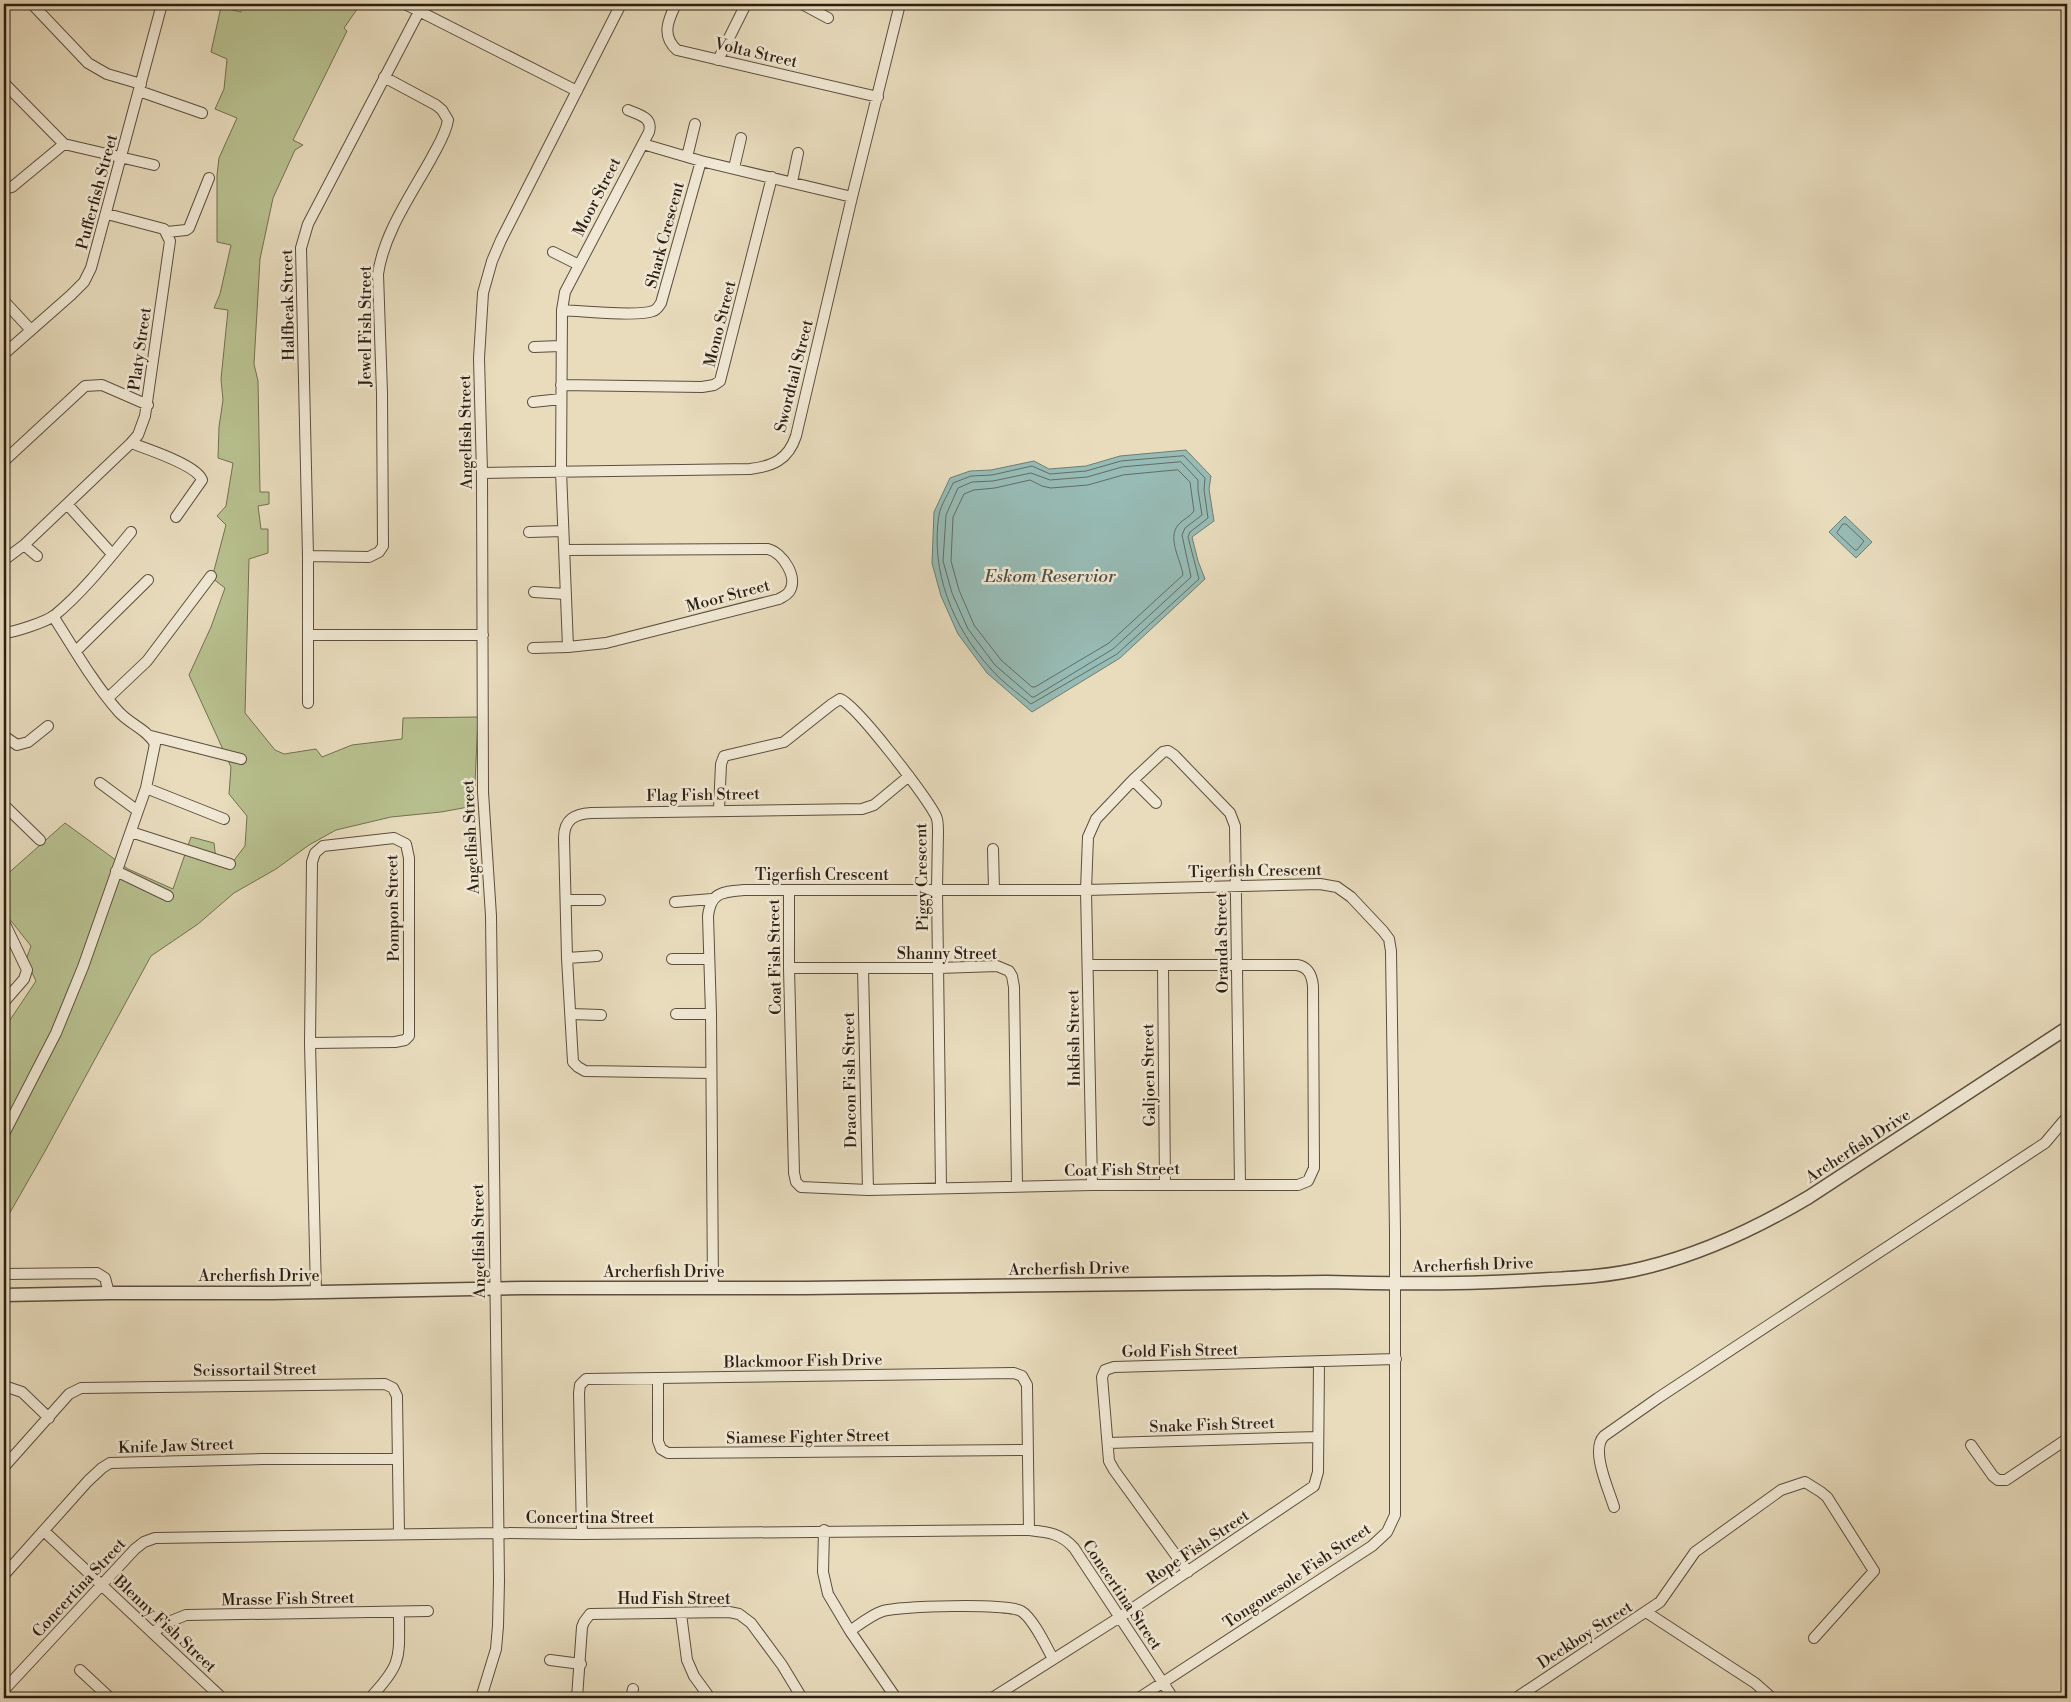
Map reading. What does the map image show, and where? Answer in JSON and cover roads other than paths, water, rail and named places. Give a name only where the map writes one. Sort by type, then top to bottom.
[{"type":"street","points":[[32,4],[88,63],[107,74],[202,113]]},
{"type":"street","name":"Pufferfish Street","points":[[4,354],[84,282],[95,258],[162,4]]},
{"type":"street","points":[[405,4],[421,8],[577,90]]},
{"type":"street","name":"Angelfish Street","points":[[481,1698],[496,1649],[498,1626],[498,1532],[491,916],[483,792],[482,473],[479,334],[484,288],[501,240],[621,4]]},
{"type":"street","name":"Volta Street","points":[[676,4],[669,18],[667,32],[672,45],[681,52],[878,98]]},
{"type":"street","points":[[718,60],[746,4]]},
{"type":"street","points":[[802,4],[828,18]]},
{"type":"street","name":"Swordtail Street","points":[[482,473],[750,469],[766,467],[783,458],[789,452],[796,436],[900,4]]},
{"type":"street","name":"Halfbeak Street","points":[[308,703],[308,556],[301,248],[308,224],[421,8]]},
{"type":"street","name":"Jewel Fish Street","points":[[308,556],[369,557],[379,552],[383,546],[382,393],[378,274],[389,236],[442,138],[448,120],[442,110],[436,105],[384,77]]},
{"type":"street","points":[[4,83],[64,144],[154,165]]},
{"type":"street","name":"Moor Street","points":[[568,647],[561,471],[562,399],[560,346],[562,310],[566,292],[650,127],[649,121],[645,117],[628,110]]},
{"type":"street","points":[[687,158],[695,124]]},
{"type":"street","points":[[734,168],[741,138]]},
{"type":"street","points":[[4,190],[12,187],[64,144]]},
{"type":"street","points":[[643,144],[687,158],[852,198]]},
{"type":"street","points":[[792,182],[798,153]]},
{"type":"street","name":"Shark Crescent","points":[[562,310],[634,313],[649,312],[657,309],[661,303],[700,161]]},
{"type":"street","points":[[107,214],[158,227],[168,232],[186,230],[189,228],[209,178]]},
{"type":"street","name":"Mono Street","points":[[561,385],[702,387],[714,385],[720,381],[772,178]]},
{"type":"street","name":"Platy Street","points":[[4,560],[24,545],[131,443],[142,427],[148,405],[170,245],[168,232]]},
{"type":"street","points":[[553,252],[579,265]]},
{"type":"street","points":[[4,301],[30,329]]},
{"type":"street","points":[[534,348],[560,346]]},
{"type":"street","points":[[4,461],[85,386],[102,385],[148,405]]},
{"type":"street","points":[[533,402],[562,399]]},
{"type":"street","points":[[131,443],[189,467],[201,476],[202,480],[199,488],[176,517]]},
{"type":"street","points":[[67,504],[112,554]]},
{"type":"street","points":[[529,532],[563,531]]},
{"type":"street","points":[[4,633],[53,616],[131,532]]},
{"type":"street","points":[[24,545],[37,556]]},
{"type":"street","name":"Moor Street","points":[[533,648],[606,643],[779,599],[789,592],[792,580],[782,556],[768,549],[565,550]]},
{"type":"street","points":[[108,698],[147,661],[211,576]]},
{"type":"street","points":[[76,651],[148,580]]},
{"type":"street","points":[[534,592],[566,594]]},
{"type":"street","points":[[4,1134],[56,1034],[83,967],[146,788],[156,744],[151,736],[120,713],[53,616]]},
{"type":"street","points":[[309,635],[483,635]]},
{"type":"street","name":"Piggy Crescent","points":[[719,810],[721,764],[724,756],[784,742],[840,699],[846,701],[909,776],[938,822],[937,890],[941,1187]]},
{"type":"street","points":[[4,736],[17,745],[23,745],[48,726]]},
{"type":"street","points":[[151,736],[241,759]]},
{"type":"street","name":"Oranda Street","points":[[1086,890],[1088,837],[1091,827],[1133,780],[1163,752],[1168,751],[1174,755],[1233,817],[1235,826],[1240,1184]]},
{"type":"street","name":"Flag Fish Street","points":[[711,1073],[584,1071],[575,1065],[572,1055],[567,958],[564,833],[566,825],[572,816],[592,813],[862,809],[874,805],[909,776]]},
{"type":"street","points":[[1133,780],[1156,803]]},
{"type":"street","points":[[100,783],[138,811]]},
{"type":"street","points":[[146,788],[224,819]]},
{"type":"street","points":[[4,805],[40,840]]},
{"type":"street","points":[[131,832],[230,864]]},
{"type":"street","name":"Pompon Street","points":[[310,1043],[395,1042],[405,1040],[409,1036],[409,858],[406,844],[399,839],[323,846],[313,857],[310,1043],[316,1292]]},
{"type":"street","points":[[993,849],[994,890]]},
{"type":"street","points":[[116,871],[168,896]]},
{"type":"street","name":"Tigerfish Crescent","points":[[676,902],[712,899],[720,894],[732,891],[1086,890],[1320,884],[1332,886],[1351,897],[1383,931],[1388,939],[1391,956],[1395,1284]]},
{"type":"street","name":"Coat Fish Street","points":[[789,890],[789,968],[796,1182],[804,1188],[868,1190],[941,1187],[1301,1184],[1308,1181],[1313,1172],[1313,986],[1311,975],[1302,966],[1088,965]]},
{"type":"street","name":"Inkfish Street","points":[[1086,890],[1092,1185]]},
{"type":"street","points":[[712,899],[708,916],[711,1014],[713,1288]]},
{"type":"street","points":[[566,900],[600,900]]},
{"type":"street","points":[[4,922],[27,970],[24,979],[4,1002]]},
{"type":"street","points":[[567,958],[598,956]]},
{"type":"street","points":[[672,959],[709,959]]},
{"type":"street","name":"Galjoen Street","points":[[1163,966],[1165,1185]]},
{"type":"street","name":"Shanny Street","points":[[789,968],[1003,967],[1012,976],[1014,986],[1017,1186]]},
{"type":"street","name":"Dracon Fish Street","points":[[863,969],[868,1190]]},
{"type":"street","points":[[571,1014],[600,1015]]},
{"type":"street","points":[[676,1014],[711,1014]]},
{"type":"street","name":"Archerfish Drive","points":[[4,1295],[1326,1282],[1395,1284],[1509,1282],[1597,1276],[1648,1267],[1707,1248],[1768,1220],[1809,1197],[2067,1028]]},
{"type":"street","points":[[1614,1507],[1598,1454],[1598,1444],[1604,1436],[1658,1398],[2031,1152],[2053,1136],[2067,1117]]},
{"type":"street","points":[[4,1274],[97,1273],[105,1278],[109,1293]]},
{"type":"street","name":"Tongouesole Fish Street","points":[[1139,1698],[1367,1550],[1387,1532],[1393,1522],[1396,1510],[1395,1284]]},
{"type":"street","name":"Gold Fish Street","points":[[1188,1572],[1112,1466],[1108,1457],[1103,1371],[1109,1368],[1396,1359]]},
{"type":"street","name":"Rope Fish Street","points":[[992,1698],[1120,1617],[1314,1486],[1318,1477],[1318,1362]]},
{"type":"street","name":"Blackmoor Fish Drive","points":[[582,1534],[579,1402],[580,1384],[586,1379],[1014,1373],[1022,1376],[1027,1384],[1029,1530]]},
{"type":"street","name":"Siamese Fighter Street","points":[[658,1378],[658,1440],[661,1448],[668,1453],[1027,1450]]},
{"type":"street","name":"Scissortail Street","points":[[4,1467],[69,1394],[81,1388],[384,1384],[393,1388],[397,1396],[399,1534]]},
{"type":"street","points":[[4,1386],[22,1392],[49,1418]]},
{"type":"street","name":"Snake Fish Street","points":[[1108,1443],[1318,1438]]},
{"type":"street","points":[[1971,1445],[1993,1476],[1998,1480],[2006,1480],[2067,1439]]},
{"type":"street","name":"Knife Jaw Street","points":[[4,1575],[88,1481],[102,1468],[113,1462],[397,1459]]},
{"type":"street","name":"Deckboy Street","points":[[1516,1698],[1660,1602],[1695,1552],[1781,1490],[1804,1482],[1827,1497],[1874,1570],[1814,1638]]},
{"type":"street","points":[[824,1530],[823,1572],[828,1594],[850,1631],[896,1698]]},
{"type":"street","name":"Concertina Street","points":[[4,1690],[135,1549],[144,1542],[155,1538],[498,1532],[582,1534],[824,1530],[1029,1530],[1054,1534],[1070,1543],[1173,1698]]},
{"type":"street","name":"Blenny Fish Street","points":[[44,1532],[222,1698]]},
{"type":"street","points":[[850,1631],[881,1612],[895,1608],[953,1606],[1015,1609],[1025,1615],[1053,1659]]},
{"type":"street","name":"Mrasse Fish Street","points":[[153,1632],[171,1621],[186,1615],[399,1613],[428,1611]]},
{"type":"street","name":"Hud Fish Street","points":[[580,1664],[582,1627],[586,1618],[592,1614],[729,1612],[745,1618],[782,1665],[802,1698]]},
{"type":"street","points":[[1646,1612],[1755,1683],[1772,1698]]},
{"type":"street","points":[[370,1698],[392,1674],[398,1660],[399,1613]]},
{"type":"street","points":[[682,1614],[687,1660],[694,1676],[710,1698]]},
{"type":"street","points":[[550,1660],[580,1664],[577,1698]]},
{"type":"street","points":[[80,1670],[110,1698]]},
{"type":"water","name":"Eskom Reservior","points":[[1186,450],[1211,476],[1209,489],[1214,521],[1192,537],[1205,579],[1120,658],[1032,712],[987,673],[958,634],[941,596],[932,563],[934,512],[950,478],[970,471],[991,470],[1034,461],[1049,469],[1086,466],[1120,456]]},
{"type":"water","points":[[1845,516],[1872,542],[1856,558],[1829,532]]}]
